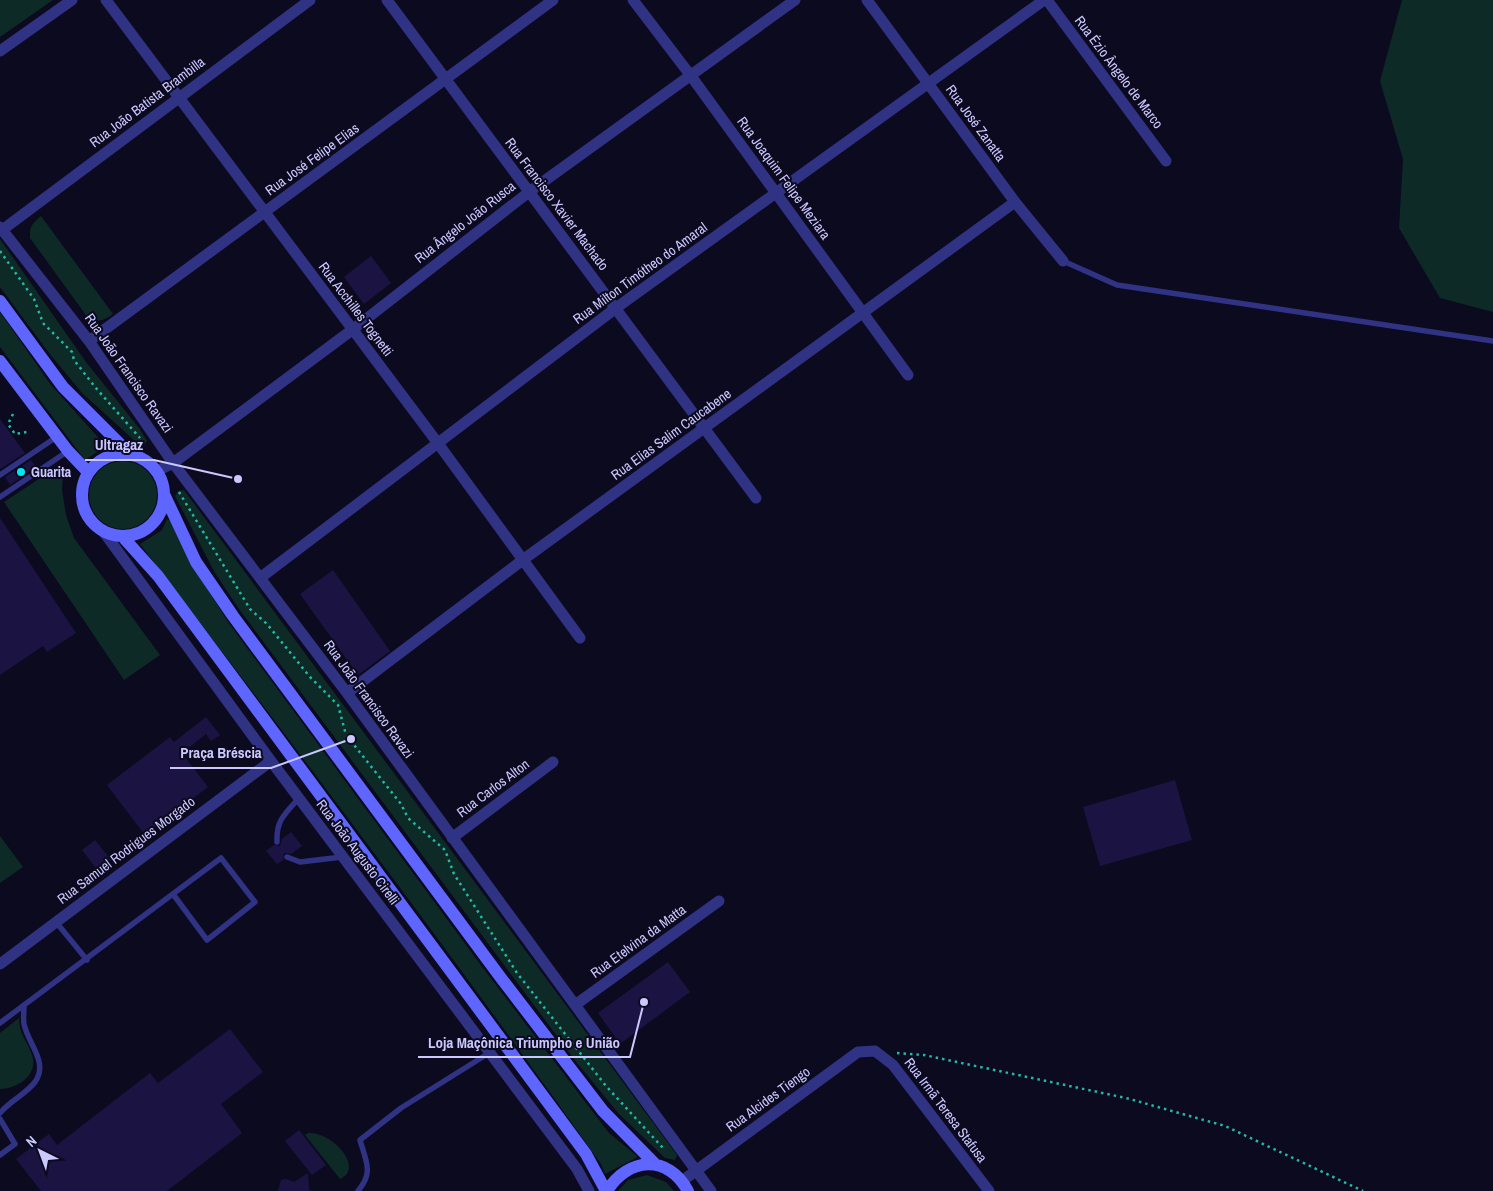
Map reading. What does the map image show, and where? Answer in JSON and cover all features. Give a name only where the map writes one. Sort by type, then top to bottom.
[{"type":"main road","points":[[0,302],[63,386],[130,454]]},
{"type":"main road","points":[[0,361],[68,450],[88,472]]},
{"type":"main road","points":[[164,494],[162,507],[156,519],[141,531],[122,536],[103,531],[92,523],[85,511],[81,498],[82,485],[88,472],[106,456],[118,453],[130,454],[150,463],[157,471],[162,482],[164,494],[196,562],[239,624],[501,978],[603,1111],[656,1165]]},
{"type":"main road","points":[[122,536],[158,576],[580,1146],[607,1191],[615,1179],[626,1170],[641,1165],[656,1165],[667,1168],[685,1186]]},
{"type":"street","points":[[0,51],[72,0]]},
{"type":"street","name":"Rua Acchilles Tognetti","points":[[106,0],[438,442],[580,638]]},
{"type":"street","name":"Rua João Batista Brambilla","points":[[1,228],[310,0]]},
{"type":"street","name":"Rua Francisco Xavier Machado","points":[[386,0],[756,498]]},
{"type":"street","name":"Rua José Felipe Elias","points":[[89,341],[553,0]]},
{"type":"street","name":"Rua Joaquim Felipe Meziara","points":[[633,0],[692,76],[908,375]]},
{"type":"street","name":"Rua Ângelo João Rusca","points":[[157,471],[173,463],[352,330],[529,192],[795,0]]},
{"type":"street","name":"Rua José Zanatta","points":[[867,0],[1015,202],[1063,261]]},
{"type":"street","name":"Rua Milton Timótheo do Amaral","points":[[260,578],[616,308],[1045,0]]},
{"type":"street","name":"Rua Ézio Ângelo de Marco","points":[[1045,0],[1166,161]]},
{"type":"street","name":"Rua Elias Salim Caucabene","points":[[347,693],[524,559],[1015,202]]},
{"type":"street","name":"Rua João Francisco Ravazi","points":[[1,228],[89,341],[173,463],[347,693],[710,1191]]},
{"type":"street","name":"Rua João Augusto Cirelli","points":[[103,531],[342,857],[577,1169],[589,1191]]},
{"type":"street","name":"Rua Samuel Rodrigues Morgado","points":[[0,964],[271,761]]},
{"type":"street","name":"Rua Carlos Alton","points":[[452,838],[553,762]]},
{"type":"street","name":"Rua Etelvina da Matta","points":[[575,1005],[719,901]]},
{"type":"street","name":"Rua Alcides Tiengo","points":[[685,1186],[695,1170],[858,1052],[875,1051]]},
{"type":"street","name":"Rua Irmã Teresa Stafusa","points":[[875,1051],[894,1065],[989,1191]]},
{"type":"lane","points":[[1063,261],[1117,285],[1493,341]]},
{"type":"lane","points":[[0,475],[58,436]]},
{"type":"lane","points":[[0,497],[68,450]]},
{"type":"lane","points":[[277,842],[277,829],[280,820],[299,798]]},
{"type":"lane","points":[[287,857],[300,862],[342,857]]},
{"type":"lane","points":[[0,1023],[221,858],[254,902],[207,940],[173,894]]},
{"type":"lane","points":[[56,922],[86,960]]},
{"type":"lane","points":[[0,1113],[10,1101],[26,1091],[40,1072],[39,1058],[23,1023],[24,1005]]},
{"type":"lane","points":[[358,1191],[366,1181],[369,1170],[360,1140],[401,1108],[489,1053]]},
{"type":"lane","points":[[0,1119],[15,1144],[0,1155]]},
{"type":"path","points":[[0,251],[34,299],[43,323],[72,352],[74,360],[90,380],[145,443]]},
{"type":"path","points":[[14,414],[8,424],[10,430],[15,434],[27,432]]},
{"type":"path","points":[[177,489],[250,609],[266,624],[310,677],[338,705],[346,735],[401,804],[408,818],[445,850],[454,874],[517,973],[606,1086],[668,1153]]},
{"type":"path","points":[[875,1051],[933,1057],[1126,1098],[1216,1124],[1363,1191]]},
{"type":"green space","points":[[0,0],[53,0],[0,37]]},
{"type":"green space","points":[[1402,0],[1493,0],[1493,312],[1440,298],[1399,228],[1403,159],[1380,81]]},
{"type":"green space","points":[[41,216],[113,314],[101,320],[88,318],[30,238],[32,225]]},
{"type":"green space","points":[[0,239],[86,362],[139,428],[147,441],[144,445],[135,441],[82,393],[49,353],[0,287]]},
{"type":"green space","points":[[0,312],[51,385],[105,445],[85,460],[0,347]]},
{"type":"green space","points":[[123,461],[136,464],[147,471],[154,482],[157,495],[154,508],[147,519],[136,526],[123,529],[110,526],[99,519],[92,508],[89,495],[92,482],[99,471],[110,464]]},
{"type":"green space","points":[[60,468],[63,474],[62,490],[66,515],[74,538],[160,655],[124,680],[4,502],[54,469]]},
{"type":"green space","points":[[184,490],[677,1155],[675,1160],[665,1158],[619,1114],[577,1063],[239,609],[215,573],[175,496],[178,491]]},
{"type":"green space","points":[[167,519],[171,521],[200,577],[228,622],[483,968],[609,1133],[637,1156],[636,1158],[605,1174],[601,1164],[545,1085],[431,929],[140,544],[162,530]]},
{"type":"green space","points":[[0,836],[23,867],[0,883]]},
{"type":"green space","points":[[19,1018],[22,1034],[32,1055],[32,1069],[25,1080],[19,1084],[0,1089],[0,1033]]},
{"type":"green space","points":[[308,1133],[327,1138],[342,1151],[349,1167],[347,1174],[340,1179],[305,1135]]},
{"type":"green space","points":[[647,1175],[666,1182],[674,1191],[618,1191],[628,1180]]},
{"type":"building","points":[[371,256],[391,283],[364,304],[344,277]]},
{"type":"building","points":[[0,419],[25,453],[0,469]]},
{"type":"building","name":"Guarita","points":[[31,460],[36,467],[10,485],[5,477]]},
{"type":"building","points":[[0,518],[76,633],[47,652],[43,646],[0,675]]},
{"type":"building","points":[[333,570],[390,651],[358,675],[300,594]]},
{"type":"building","points":[[206,717],[220,735],[211,741],[206,734],[182,753],[208,787],[145,835],[107,785],[170,737],[174,742]]},
{"type":"building","points":[[1175,780],[1192,840],[1100,866],[1083,807]]},
{"type":"building","points":[[291,832],[302,846],[291,854],[284,853],[283,860],[277,864],[266,851],[274,845],[280,846],[282,839]]},
{"type":"building","points":[[95,840],[111,860],[106,864],[110,870],[102,876],[82,850]]},
{"type":"building","points":[[668,962],[690,992],[620,1044],[598,1013]]},
{"type":"building","points":[[230,1029],[263,1072],[221,1104],[242,1133],[167,1191],[41,1191],[16,1159],[49,1134],[57,1145],[150,1073],[158,1083]]},
{"type":"building","points":[[299,1130],[326,1165],[312,1175],[285,1141]]},
{"type":"building","points":[[308,1173],[309,1190],[312,1191],[278,1191],[281,1180],[286,1179],[294,1182]]},
{"type":"place","name":"Guarita","points":[[21,472]]},
{"type":"place","name":"Ultragaz","points":[[238,479]]},
{"type":"place","name":"Praça Bréscia","points":[[351,739]]},
{"type":"place","name":"Loja Maçônica Triumpho e União","points":[[644,1002]]}]
